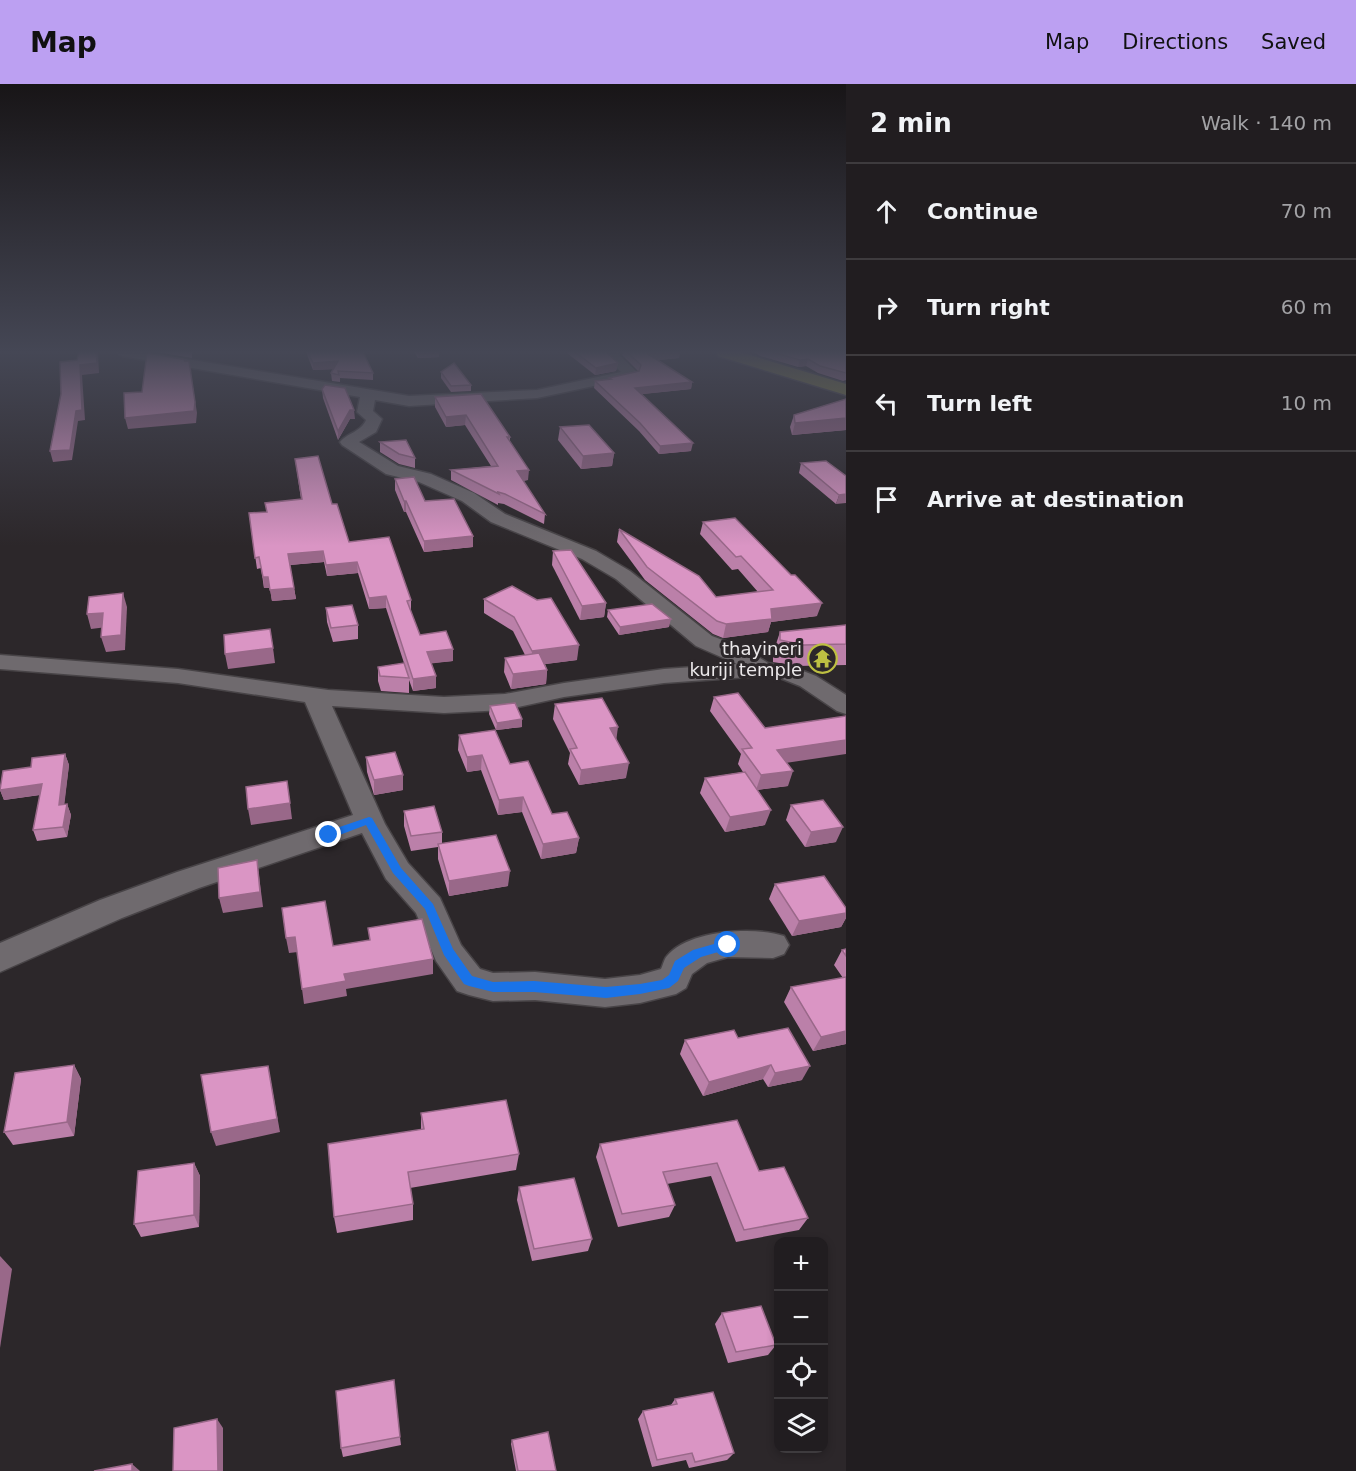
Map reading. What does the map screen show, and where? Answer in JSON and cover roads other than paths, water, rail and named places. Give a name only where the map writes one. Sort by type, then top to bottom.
[{"type":"street","points":[[371,417],[374,419],[370,429],[348,442],[392,470],[424,478],[468,497],[498,518],[515,526],[589,555],[623,575],[704,641],[736,653],[762,669]]},
{"type":"street","points":[[0,662],[178,676],[315,696],[444,705],[505,702],[564,690],[664,676],[762,669],[785,672],[808,681],[846,706]]},
{"type":"street","points":[[315,696],[369,820],[397,871],[429,907],[448,952],[469,981],[493,987],[534,987],[606,993],[640,989],[664,984],[674,978],[679,965],[698,953],[728,945],[773,945]]},
{"type":"street","points":[[0,958],[111,909],[188,880],[369,820]]},
{"type":"place","name":"thayineri kuriji temple","points":[[823,659]]}]
